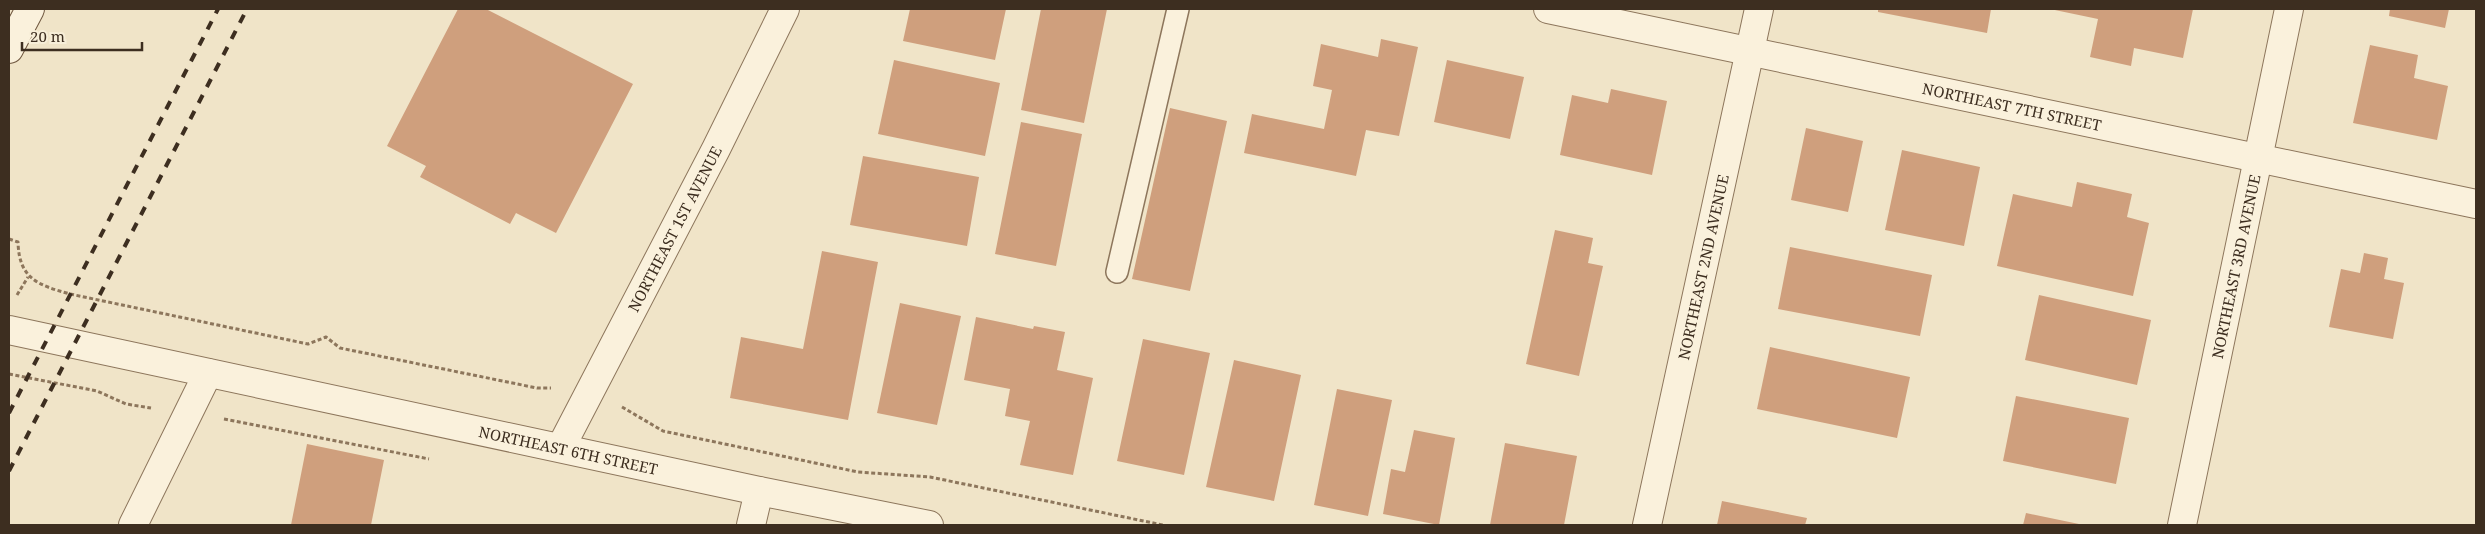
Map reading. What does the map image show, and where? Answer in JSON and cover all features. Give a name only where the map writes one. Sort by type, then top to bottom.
[{"type":"street","points":[[9,49],[30,9]]},
{"type":"street","name":"NORTHEAST 1ST AVENUE","points":[[561,447],[716,149],[784,9]]},
{"type":"street","name":"NORTHEAST 7TH STREET","points":[[1548,9],[2476,204]]},
{"type":"street","name":"NORTHEAST 2ND AVENUE","points":[[1647,525],[1759,9]]},
{"type":"street","name":"NORTHEAST 3RD AVENUE","points":[[2182,525],[2289,9]]},
{"type":"street","name":"NORTHEAST 6TH STREET","points":[[9,330],[759,491],[929,525]]},
{"type":"street","points":[[133,525],[208,373]]},
{"type":"street","points":[[751,525],[759,491]]},
{"type":"lane","points":[[1117,272],[1178,9]]},
{"type":"path","points":[[9,239],[18,242],[18,251],[28,277],[14,301]]},
{"type":"path","points":[[9,374],[97,391],[126,404],[230,419],[431,459]]},
{"type":"building","points":[[458,9],[486,9],[633,84],[556,233],[516,213],[510,224],[420,177],[426,166],[387,146]]},
{"type":"building","points":[[910,9],[1006,9],[995,60],[903,41]]},
{"type":"building","points":[[1041,9],[1107,9],[1084,123],[1021,110]]},
{"type":"building","points":[[1878,9],[1991,9],[1987,33],[1878,12]]},
{"type":"building","points":[[2050,9],[2193,9],[2183,58],[2134,48],[2131,66],[2090,57],[2098,19]]},
{"type":"building","points":[[2390,9],[2449,9],[2445,28],[2389,16]]},
{"type":"building","points":[[1381,39],[1418,47],[1399,136],[1366,130],[1356,176],[1244,153],[1252,114],[1324,129],[1332,90],[1313,86],[1321,44],[1378,57]]},
{"type":"building","points":[[2370,45],[2418,55],[2414,78],[2448,86],[2437,140],[2353,123]]},
{"type":"building","points":[[894,60],[1000,83],[985,156],[878,134]]},
{"type":"building","points":[[1447,60],[1524,77],[1510,139],[1434,122]]},
{"type":"building","points":[[1611,89],[1667,101],[1652,175],[1560,155],[1572,95],[1608,103]]},
{"type":"building","points":[[1170,108],[1227,121],[1190,291],[1132,279]]},
{"type":"building","points":[[1021,122],[1082,134],[1056,266],[995,254]]},
{"type":"building","points":[[1806,128],[1863,141],[1848,212],[1791,200]]},
{"type":"building","points":[[1902,150],[1980,167],[1964,246],[1885,230]]},
{"type":"building","points":[[863,156],[979,177],[967,246],[850,225]]},
{"type":"building","points":[[2077,182],[2132,194],[2127,217],[2149,223],[2133,296],[1997,266],[2013,194],[2072,207]]},
{"type":"building","points":[[1555,230],[1593,238],[1588,263],[1603,266],[1579,376],[1526,364]]},
{"type":"building","points":[[1790,247],[1932,275],[1920,336],[1778,309]]},
{"type":"building","points":[[822,251],[878,262],[848,420],[730,398],[741,337],[803,349]]},
{"type":"building","points":[[2364,253],[2388,258],[2384,279],[2404,283],[2393,339],[2329,327],[2341,269],[2360,273]]},
{"type":"building","points":[[2039,295],[2151,320],[2137,385],[2025,360]]},
{"type":"building","points":[[900,303],[961,316],[937,425],[877,413]]},
{"type":"building","points":[[976,317],[1033,329],[1034,326],[1065,332],[1057,370],[1093,378],[1073,475],[1020,465],[1030,421],[1005,416],[1010,389],[964,380]]},
{"type":"building","points":[[1143,339],[1210,353],[1184,475],[1117,461]]},
{"type":"building","points":[[1770,347],[1910,377],[1897,438],[1757,409]]},
{"type":"building","points":[[1234,360],[1301,375],[1274,501],[1206,487]]},
{"type":"building","points":[[1337,389],[1392,400],[1368,516],[1314,505]]},
{"type":"building","points":[[2016,396],[2129,418],[2116,484],[2003,461]]},
{"type":"building","points":[[1414,430],[1455,438],[1439,525],[1383,514],[1391,469],[1405,472]]},
{"type":"building","points":[[1505,443],[1577,456],[1564,525],[1490,525]]},
{"type":"building","points":[[307,444],[384,460],[371,525],[291,525]]},
{"type":"building","points":[[1722,501],[1807,518],[1805,525],[1717,525]]},
{"type":"building","points":[[2026,513],[2079,524],[2079,525],[2023,525]]},
{"type":"railway","points":[[9,413],[218,9]]},
{"type":"railway","points":[[9,471],[247,9]]}]
